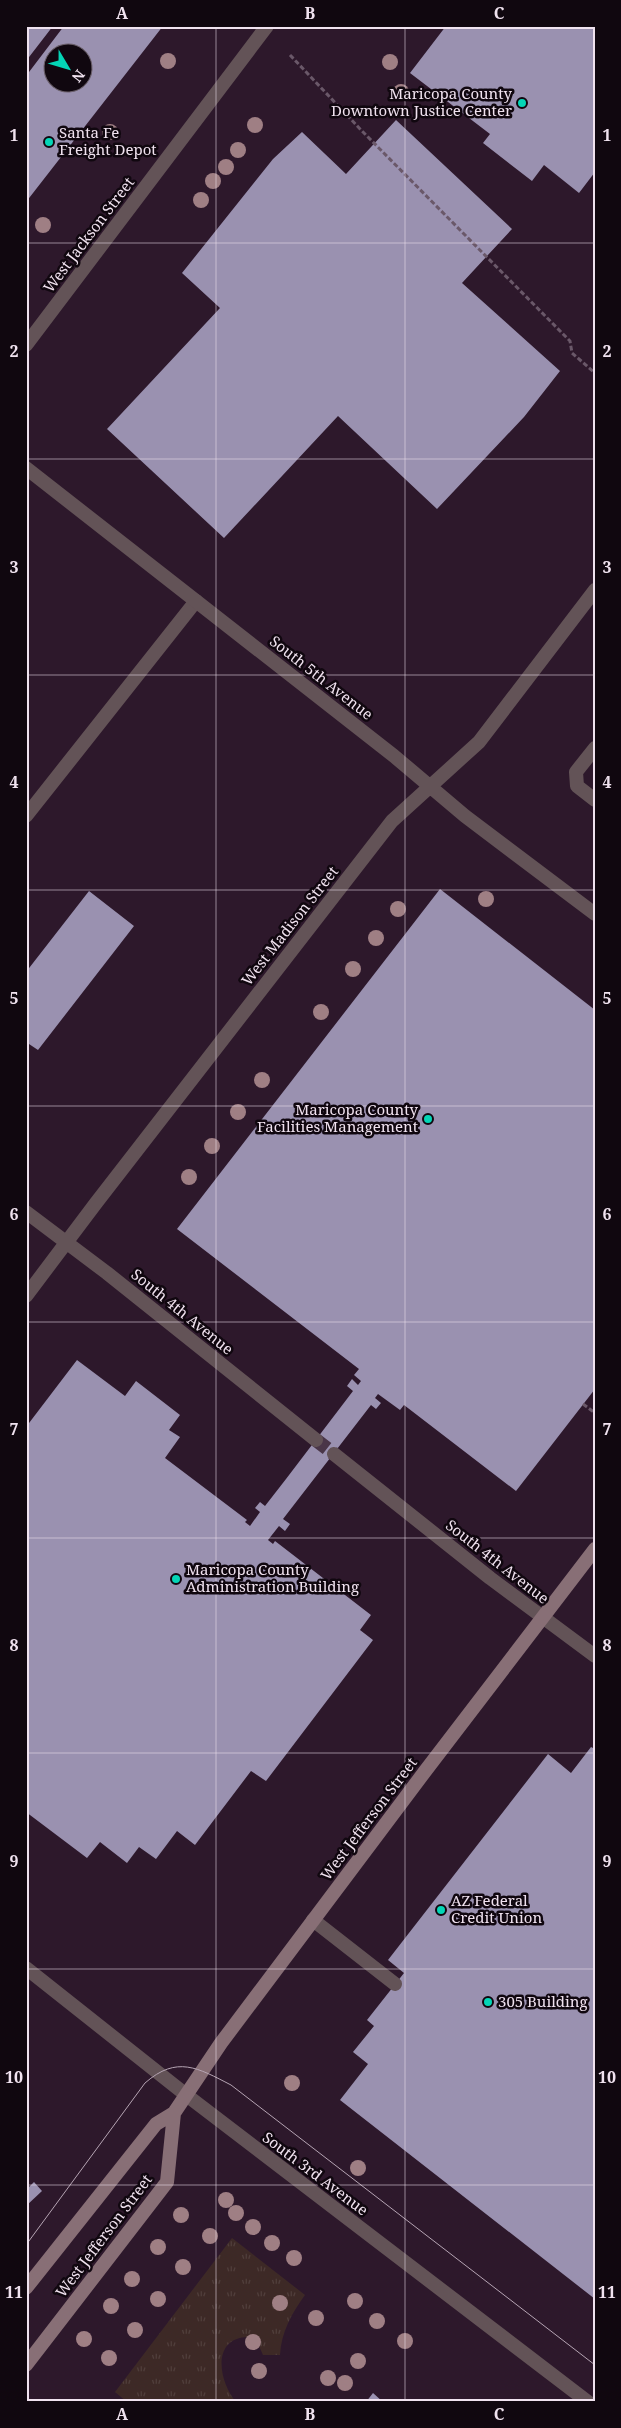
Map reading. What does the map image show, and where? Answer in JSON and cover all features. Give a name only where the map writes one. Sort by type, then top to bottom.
[{"type":"main road","name":"West Jefferson Street","points":[[26,2364],[167,2182],[174,2113],[185,2094],[313,1920],[595,1549]]},
{"type":"main road","name":"West Jefferson Street","points":[[26,2288],[156,2124],[174,2113]]},
{"type":"street","name":"West Jackson Street","points":[[26,344],[268,26]]},
{"type":"street","name":"South 5th Avenue","points":[[26,468],[394,756],[465,816],[595,914]]},
{"type":"street","name":"West Madison Street","points":[[26,1296],[392,821],[479,742],[595,590]]},
{"type":"street","points":[[26,816],[196,601]]},
{"type":"street","points":[[595,748],[576,772],[577,786],[595,800]]},
{"type":"street","name":"South 4th Avenue","points":[[26,1212],[316,1440]]},
{"type":"street","name":"South 4th Avenue","points":[[334,1454],[542,1618],[595,1656]]},
{"type":"street","points":[[313,1920],[395,1984]]},
{"type":"street","name":"South 3rd Avenue","points":[[26,1968],[185,2094],[588,2402]]},
{"type":"path","points":[[290,55],[369,138],[570,340],[572,353],[595,373]]},
{"type":"path","points":[[583,1404],[595,1413]]},
{"type":"green space","points":[[232,2238],[305,2295],[288,2323],[282,2338],[280,2355],[263,2355],[259,2346],[250,2337],[237,2339],[229,2344],[224,2352],[222,2372],[225,2383],[236,2402],[127,2402],[115,2392]]},
{"type":"building","points":[[26,26],[53,26],[26,61]]},
{"type":"building","name":"Santa Fe Freight Depot","points":[[64,26],[163,26],[26,202],[26,76],[42,55],[42,92],[92,92],[92,42],[52,42]]},
{"type":"building","name":"Maricopa County Downtown Justice Center","points":[[446,26],[595,26],[595,172],[579,193],[544,165],[532,181],[483,143],[490,134],[410,73]]},
{"type":"building","points":[[396,120],[512,229],[462,283],[560,371],[524,417],[437,509],[338,416],[224,538],[107,429],[220,308],[182,273],[273,159],[302,132],[346,174]]},
{"type":"building","points":[[440,889],[595,1010],[595,1389],[516,1491],[404,1405],[400,1410],[378,1394],[375,1398],[381,1403],[376,1409],[371,1405],[283,1519],[290,1524],[285,1531],[279,1526],[268,1540],[273,1544],[275,1541],[371,1615],[360,1630],[373,1640],[266,1781],[251,1771],[195,1845],[177,1831],[156,1859],[139,1847],[127,1863],[100,1842],[87,1858],[26,1812],[26,1427],[77,1360],[125,1396],[136,1381],[180,1415],[169,1430],[180,1437],[165,1458],[247,1520],[245,1522],[250,1526],[260,1512],[255,1508],[260,1502],[265,1506],[353,1391],[347,1386],[352,1379],[358,1385],[361,1381],[354,1375],[359,1369],[177,1229]]},
{"type":"building","points":[[89,891],[134,926],[38,1050],[26,1042],[26,972]]},
{"type":"building","name":"305 Building","points":[[591,1747],[595,1749],[595,2299],[340,2100],[368,2064],[353,2052],[374,2026],[367,2020],[404,1973],[388,1960],[548,1754],[571,1773]]},
{"type":"building","points":[[34,2182],[42,2191],[26,2206],[26,2190]]},
{"type":"building","points":[[373,2393],[383,2402],[366,2402]]},
{"type":"tunnel","points":[[316,1440],[334,1454]]},
{"type":"tram line","points":[[26,2245],[145,2083],[167,2069],[188,2067],[231,2085],[595,2365]]},
{"type":"place","name":"Maricopa County Downtown Justice Center","points":[[522,103]]},
{"type":"place","name":"Santa Fe Freight Depot","points":[[49,142]]},
{"type":"place","name":"Maricopa County Facilities Management","points":[[428,1119]]},
{"type":"place","name":"Maricopa County Administration Building","points":[[176,1579]]},
{"type":"place","name":"AZ Federal Credit Union","points":[[441,1910]]},
{"type":"place","name":"305 Building","points":[[488,2002]]}]
